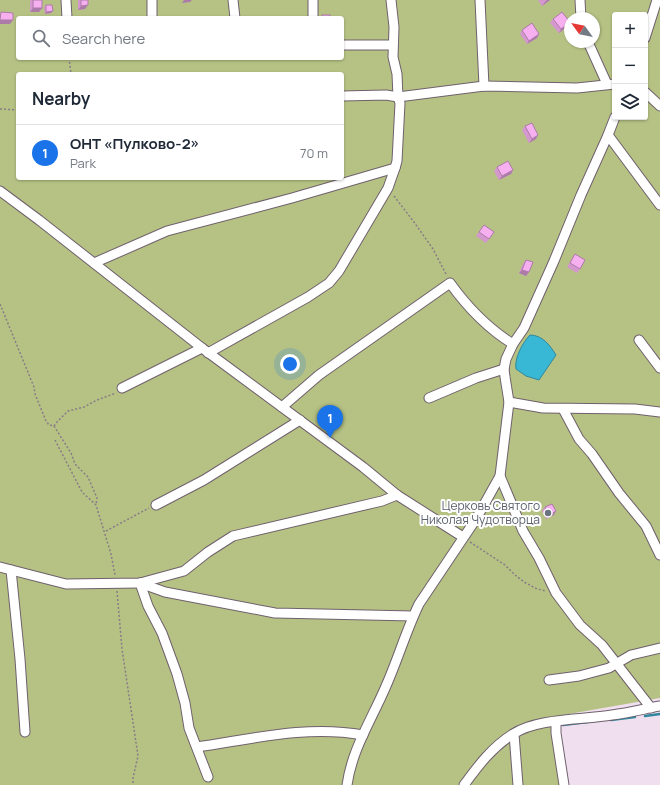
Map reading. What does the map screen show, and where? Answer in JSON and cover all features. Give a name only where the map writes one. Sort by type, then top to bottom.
[{"type":"street","points":[[66,0],[67,16]]},
{"type":"street","points":[[152,0],[152,16]]},
{"type":"street","points":[[233,0],[235,16]]},
{"type":"street","points":[[313,0],[313,16]]},
{"type":"street","points":[[122,388],[205,350],[308,297],[329,283],[340,271],[388,188],[395,168],[398,149],[400,103],[398,97],[397,74],[393,57],[394,27],[391,0]]},
{"type":"street","points":[[480,0],[484,86]]},
{"type":"street","points":[[580,0],[581,12]]},
{"type":"street","points":[[648,29],[658,0]]},
{"type":"street","points":[[344,45],[393,45]]},
{"type":"street","points":[[344,96],[386,95],[398,97],[484,86],[577,88],[611,84],[591,48]]},
{"type":"street","points":[[648,95],[660,106]]},
{"type":"street","points":[[347,785],[349,772],[363,735],[386,688],[413,616],[419,604],[476,519],[500,476],[509,402],[504,369],[506,358],[513,344],[524,328],[614,120]]},
{"type":"street","points":[[608,135],[660,205]]},
{"type":"street","points":[[94,264],[167,231],[292,198],[395,168]]},
{"type":"street","points":[[0,191],[205,350],[363,466],[397,495],[463,537]]},
{"type":"street","points":[[282,406],[319,374],[450,283],[462,300],[483,322],[513,344]]},
{"type":"street","points":[[639,340],[660,368]]},
{"type":"street","points":[[429,398],[476,378],[504,369]]},
{"type":"street","points":[[509,402],[543,408],[635,409],[660,412]]},
{"type":"street","points":[[563,409],[579,440],[592,454],[619,493],[646,526],[660,556]]},
{"type":"street","points":[[156,505],[204,480],[300,420]]},
{"type":"street","points":[[500,476],[523,531],[539,558],[556,593],[580,626],[602,645],[655,707]]},
{"type":"street","points":[[0,567],[66,584],[140,583],[184,571],[208,552],[233,536],[382,501],[397,495]]},
{"type":"street","points":[[11,570],[20,659],[25,732]]},
{"type":"street","points":[[140,583],[165,592],[275,613],[413,616]]},
{"type":"street","points":[[140,583],[148,606],[162,633],[177,674],[190,728],[208,777]]},
{"type":"street","points":[[549,680],[578,676],[609,668],[631,655],[660,648]]},
{"type":"street","points":[[464,785],[480,764],[496,747],[514,734],[532,726],[610,716],[655,707]]},
{"type":"street","points":[[556,722],[556,733],[564,785]]},
{"type":"street","points":[[197,747],[296,732],[343,731],[363,735]]},
{"type":"street","points":[[514,734],[518,785]]},
{"type":"path","points":[[69,60],[71,72]]},
{"type":"path","points":[[0,109],[16,110]]},
{"type":"path","points":[[388,188],[434,249],[450,283]]},
{"type":"path","points":[[0,304],[34,387],[35,394],[46,421],[49,425],[54,426],[60,433],[78,468],[88,477],[97,498],[96,505],[105,531],[117,584],[122,649],[138,756],[133,785]]},
{"type":"path","points":[[54,426],[56,422],[68,411],[84,407],[97,400],[108,397],[122,388]]},
{"type":"path","points":[[55,440],[82,492],[96,505]]},
{"type":"path","points":[[105,531],[156,505]]},
{"type":"path","points":[[463,537],[505,565],[515,575],[532,587],[556,593]]},
{"type":"green space","points":[[0,0],[660,0],[660,698],[552,717],[559,785],[0,785]]},
{"type":"water","points":[[530,335],[534,335],[545,341],[556,355],[539,380],[526,376],[516,369],[516,360],[520,350]]},
{"type":"building","points":[[33,0],[42,0],[42,8],[33,8]]},
{"type":"building","points":[[81,0],[88,0],[88,5],[81,6]]},
{"type":"building","points":[[46,5],[52,5],[53,11],[46,12]]},
{"type":"building","points":[[1,12],[13,13],[13,20],[0,20]]},
{"type":"building","points":[[562,12],[564,14],[564,27],[561,29],[553,19]]},
{"type":"building","points":[[532,23],[539,34],[529,41],[522,30]]},
{"type":"building","points":[[532,123],[538,135],[532,139],[525,126]]},
{"type":"building","points":[[508,161],[513,170],[502,176],[497,167]]},
{"type":"building","points":[[484,225],[494,232],[489,239],[479,232]]},
{"type":"building","points":[[575,254],[585,260],[580,269],[570,263]]},
{"type":"building","points":[[526,260],[533,262],[529,272],[522,270]]},
{"type":"building","points":[[552,504],[556,511],[549,515],[545,507]]},
{"type":"waterway","points":[[645,716],[660,714]]},
{"type":"waterway","points":[[611,720],[635,717]]},
{"type":"waterway","points":[[563,725],[588,722]]},
{"type":"place","name":"ОНТ «Пулково-2»","points":[[330,438]]},
{"type":"place","name":"Церковь Святого Николая Чудотворца","points":[[548,513]]}]
